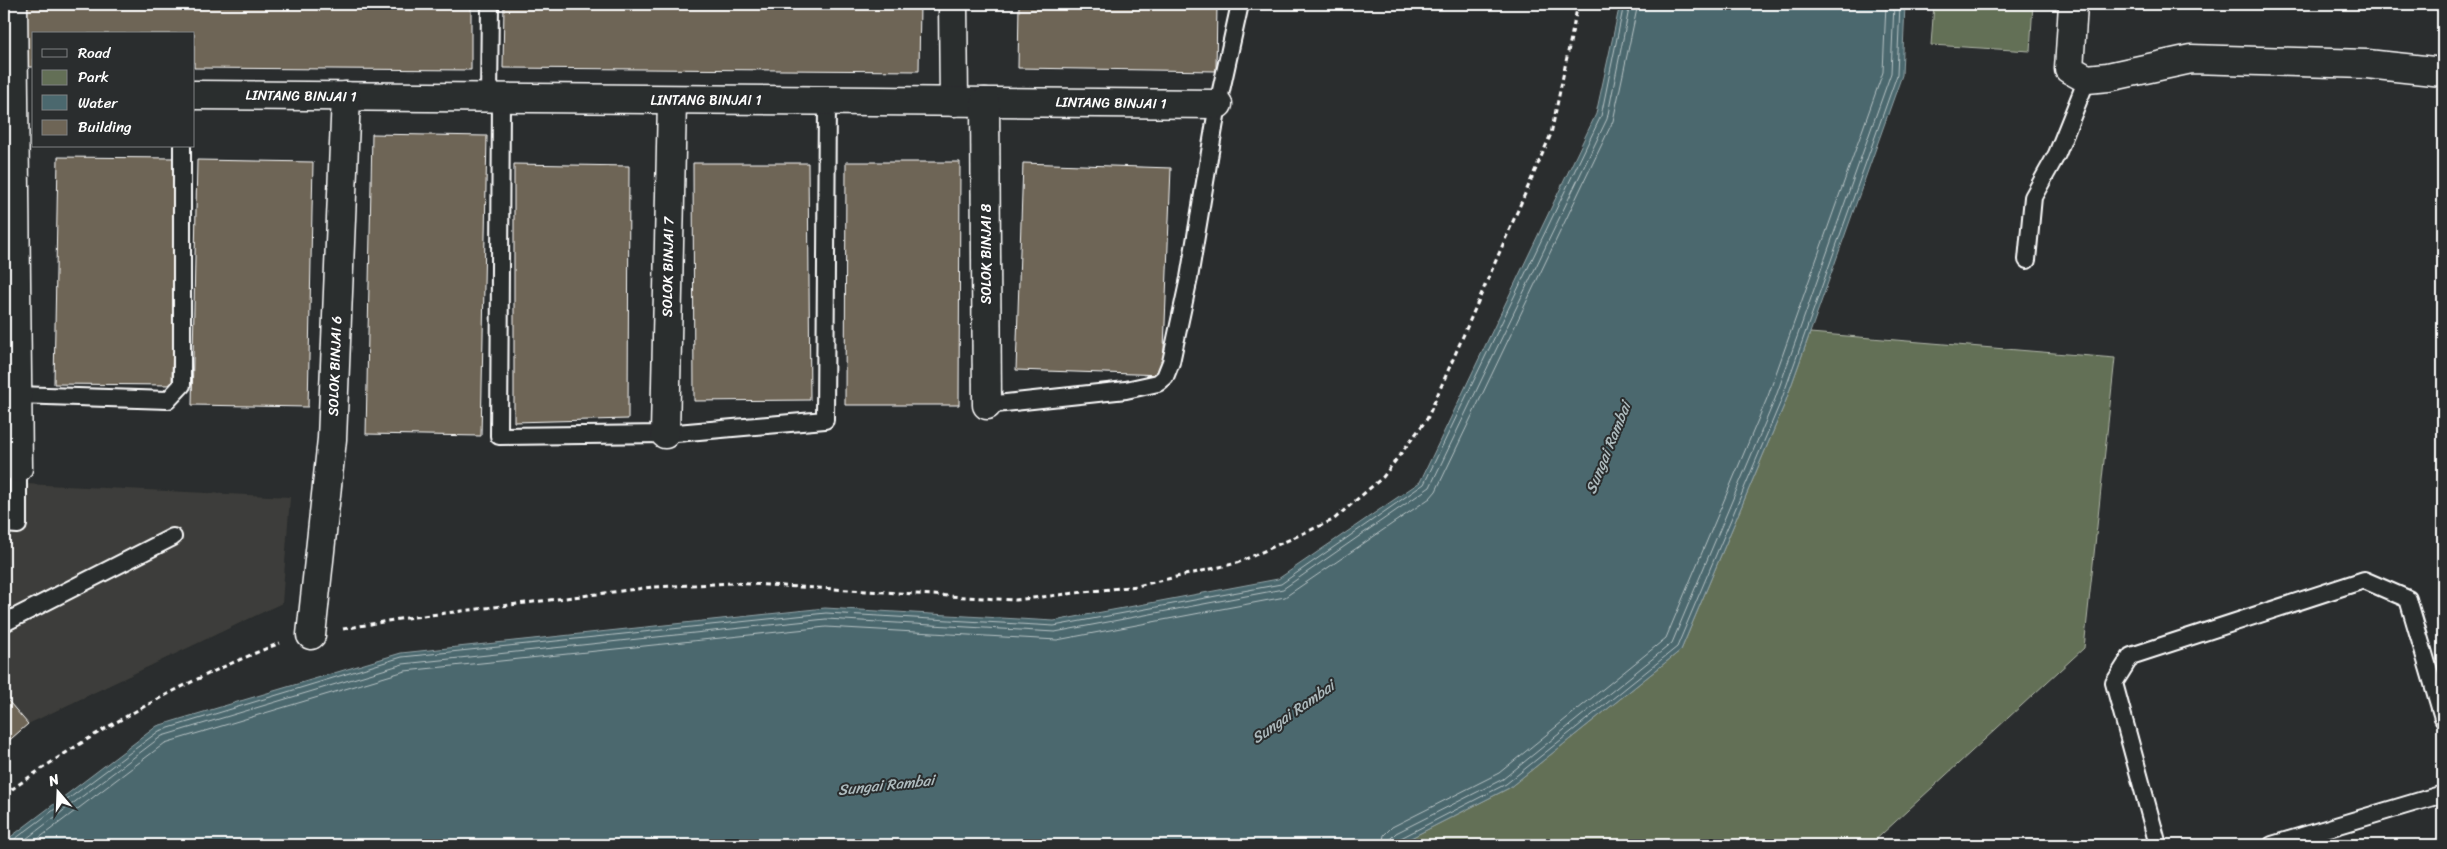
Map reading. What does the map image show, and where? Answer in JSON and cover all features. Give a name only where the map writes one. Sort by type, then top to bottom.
[{"type":"street","points":[[13,4],[17,94],[10,340],[17,395],[18,468]]},
{"type":"street","points":[[952,4],[954,102]]},
{"type":"street","points":[[2074,4],[2069,69],[2087,79],[2108,77],[2191,59],[2367,64],[2443,72]]},
{"type":"street","name":"LINTANG BINJAI 1","points":[[195,95],[1218,104]]},
{"type":"street","name":"SOLOK BINJAI 6","points":[[311,635],[332,439],[346,96]]},
{"type":"street","name":"SOLOK BINJAI 7","points":[[665,434],[672,100]]},
{"type":"street","name":"SOLOK BINJAI 8","points":[[985,102],[987,405]]},
{"type":"lane","points":[[490,4],[495,98],[499,436],[665,434],[825,420],[828,101]]},
{"type":"lane","points":[[987,405],[1126,390],[1158,382],[1166,377],[1172,362],[1189,278],[1218,104],[1240,4]]},
{"type":"lane","points":[[2027,260],[2033,197],[2057,154],[2087,79]]},
{"type":"lane","points":[[17,395],[168,400],[182,386],[182,148]]},
{"type":"lane","points":[[4,524],[18,525],[18,468]]},
{"type":"lane","points":[[4,623],[173,537]]},
{"type":"lane","points":[[2158,845],[2114,683],[2132,656],[2364,580],[2408,599],[2443,718]]},
{"type":"lane","points":[[2272,845],[2443,794]]},
{"type":"path","points":[[4,795],[48,763],[167,696],[236,661],[289,640],[311,635],[399,619],[653,587],[734,583],[1015,600],[1137,586],[1237,563],[1333,520],[1383,477],[1427,418],[1551,134],[1578,4]]},
{"type":"shaded area","points":[[4,483],[290,497],[282,603],[28,724],[4,744]]},
{"type":"green space","points":[[1934,4],[2033,4],[2030,51],[1931,45]]},
{"type":"green space","points":[[1810,333],[2115,358],[2084,648],[1870,845],[1397,845],[1509,788],[1681,650],[1785,403]]},
{"type":"water","name":"Sungai Rambai","points":[[1620,4],[1905,4],[1902,75],[1785,403],[1681,650],[1509,788],[1397,845],[4,845],[4,842],[157,726],[401,653],[825,608],[1054,621],[1278,579],[1420,482],[1596,114]]},
{"type":"building","points":[[20,4],[471,4],[471,70],[195,68],[195,32],[32,32],[32,67],[19,67]]},
{"type":"building","points":[[504,4],[920,4],[919,71],[503,68]]},
{"type":"building","points":[[1019,4],[1217,4],[1216,71],[1018,68]]},
{"type":"building","points":[[372,134],[487,136],[481,436],[366,434]]},
{"type":"building","points":[[58,157],[176,158],[172,385],[54,384]]},
{"type":"building","points":[[197,160],[313,162],[308,407],[192,405]]},
{"type":"building","points":[[846,162],[960,162],[959,405],[845,405]]},
{"type":"building","points":[[693,163],[808,163],[810,400],[694,401]]},
{"type":"building","points":[[1023,163],[1171,168],[1163,375],[1016,370]]},
{"type":"building","points":[[514,164],[629,166],[628,419],[514,422]]},
{"type":"building","points":[[4,696],[28,724],[4,745]]}]
